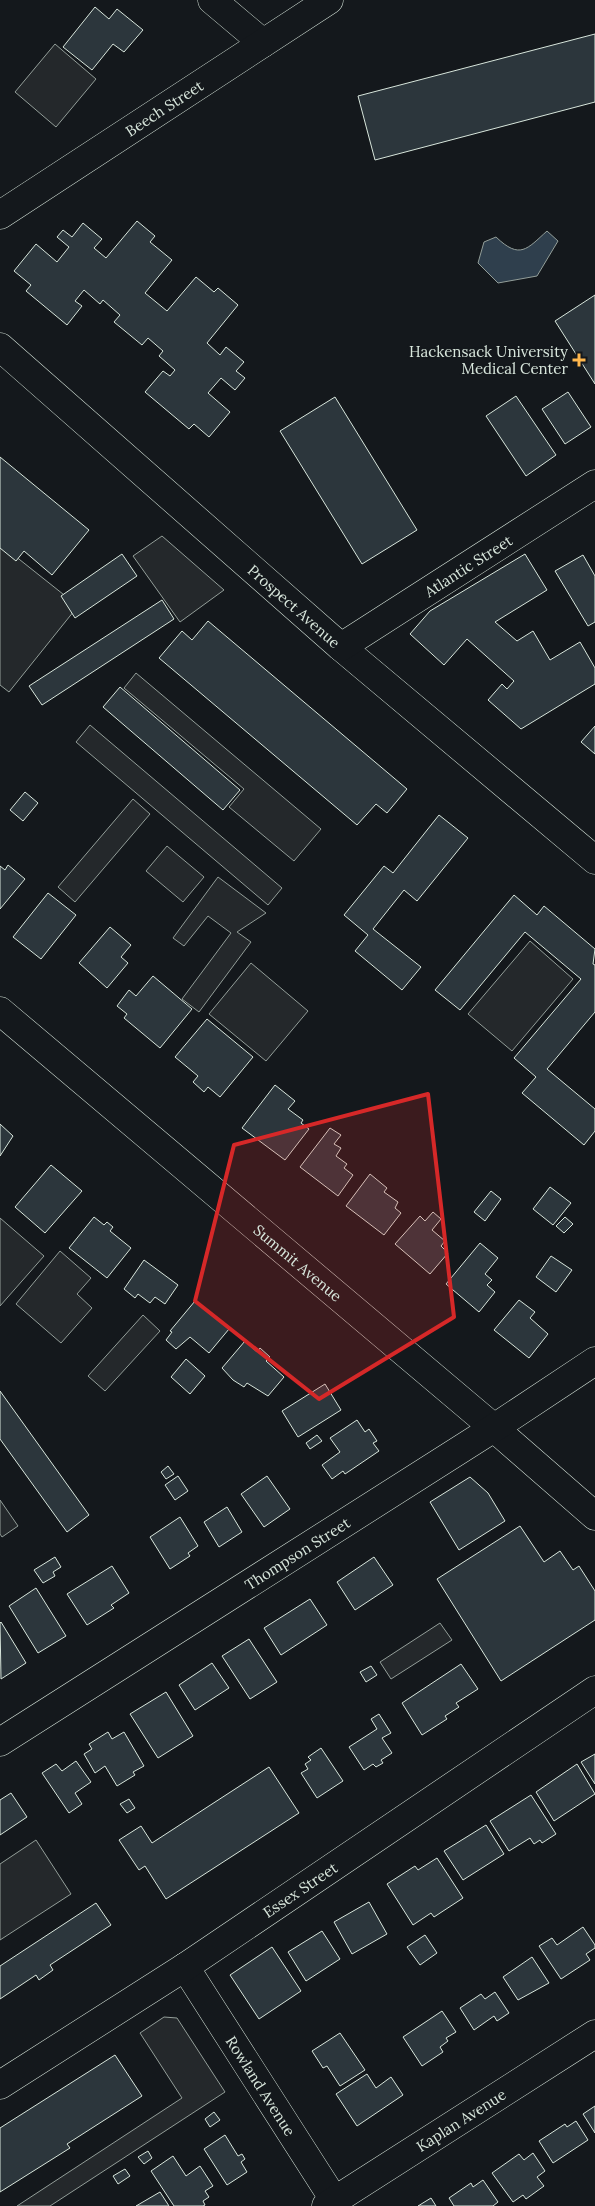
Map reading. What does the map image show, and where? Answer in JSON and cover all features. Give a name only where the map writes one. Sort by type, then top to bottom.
[{"type":"street","points":[[212,0],[263,43]]},
{"type":"street","name":"Beech Street","points":[[0,215],[330,0]]},
{"type":"street","name":"Prospect Avenue","points":[[0,347],[341,647],[595,860]]},
{"type":"street","name":"Atlantic Street","points":[[341,647],[595,484]]},
{"type":"street","name":"Summit Avenue","points":[[0,1011],[494,1428],[595,1516]]},
{"type":"street","name":"Thompson Street","points":[[0,1742],[595,1362]]},
{"type":"street","name":"Essex Street","points":[[0,2084],[185,1967],[595,1690]]},
{"type":"street","name":"Rowland Avenue","points":[[185,1967],[333,2204]]},
{"type":"street","name":"Kaplan Avenue","points":[[333,2204],[595,2034]]},
{"type":"highlighted area","points":[[428,1094],[454,1317],[319,1399],[195,1301],[234,1145]]},
{"type":"shaded area","points":[[55,44],[96,79],[56,127],[15,92]]},
{"type":"shaded area","points":[[162,536],[224,590],[180,622],[133,556]]},
{"type":"shaded area","points":[[0,544],[78,606],[9,692],[0,685]]},
{"type":"shaded area","points":[[136,673],[321,829],[294,861],[229,807],[244,789],[124,688]]},
{"type":"shaded area","points":[[90,725],[282,888],[268,905],[76,742]]},
{"type":"shaded area","points":[[133,799],[150,814],[75,902],[58,887]]},
{"type":"shaded area","points":[[167,846],[204,877],[183,902],[146,871]]},
{"type":"shaded area","points":[[218,877],[266,913],[237,932],[251,942],[199,1012],[182,999],[231,933],[208,916],[184,946],[173,938]]},
{"type":"shaded area","points":[[530,941],[573,979],[512,1051],[468,1014]]},
{"type":"shaded area","points":[[251,963],[308,1011],[266,1061],[209,1014]]},
{"type":"shaded area","points":[[0,1218],[44,1256],[0,1306]]},
{"type":"shaded area","points":[[60,1251],[91,1278],[77,1294],[92,1308],[61,1343],[16,1304]]},
{"type":"shaded area","points":[[143,1315],[160,1331],[105,1391],[88,1376]]},
{"type":"shaded area","points":[[0,1500],[18,1526],[2,1537],[0,1534]]},
{"type":"shaded area","points":[[440,1623],[452,1640],[391,1679],[380,1662]]},
{"type":"shaded area","points":[[36,1840],[71,1894],[0,1940],[0,1864]]},
{"type":"shaded area","points":[[164,2017],[177,2018],[225,2092],[50,2206],[17,2206],[182,2098],[140,2033]]},
{"type":"water","points":[[547,231],[558,241],[537,276],[498,283],[478,263],[484,242],[496,237],[511,248],[523,249],[534,243]]},
{"type":"building","points":[[95,7],[109,19],[117,9],[143,30],[124,52],[113,44],[92,70],[63,47]]},
{"type":"building","points":[[595,34],[595,102],[375,160],[358,96]]},
{"type":"building","points":[[137,221],[155,236],[150,242],[172,260],[145,293],[167,311],[196,277],[214,292],[218,288],[238,305],[207,343],[220,355],[226,347],[244,362],[236,371],[245,378],[235,390],[221,378],[208,393],[230,412],[209,437],[194,424],[189,429],[145,392],[163,371],[170,376],[175,370],[159,356],[163,351],[148,338],[142,345],[114,322],[120,315],[103,300],[100,304],[84,290],[75,301],[82,306],[67,325],[26,291],[31,285],[14,271],[36,244],[57,262],[69,247],[57,237],[63,230],[72,237],[83,223],[102,239],[94,248],[106,258]]},
{"type":"building","points":[[595,295],[595,384],[555,321]]},
{"type":"building","points":[[568,392],[591,427],[565,444],[542,409]]},
{"type":"building","points":[[516,396],[556,455],[526,476],[486,416]]},
{"type":"building","points":[[335,397],[417,530],[362,564],[280,431]]},
{"type":"building","points":[[0,457],[89,530],[52,575],[24,551],[16,561],[0,548]]},
{"type":"building","points":[[122,554],[137,576],[75,618],[61,596]]},
{"type":"building","points":[[525,554],[547,590],[495,622],[517,641],[533,631],[550,660],[580,642],[595,668],[595,684],[521,729],[488,700],[502,684],[507,689],[514,681],[467,639],[444,665],[410,634],[430,611]]},
{"type":"building","points":[[583,555],[595,576],[595,622],[588,626],[555,571]]},
{"type":"building","points":[[162,600],[174,619],[42,705],[29,686]]},
{"type":"building","points":[[208,621],[407,789],[387,813],[376,804],[357,825],[159,658],[182,631],[192,640]]},
{"type":"building","points":[[120,687],[240,790],[223,810],[103,707]]},
{"type":"building","points":[[595,726],[595,754],[581,742]]},
{"type":"building","points":[[25,792],[38,803],[23,821],[10,810]]},
{"type":"building","points":[[439,815],[468,838],[417,901],[404,890],[373,929],[421,967],[402,990],[355,951],[368,935],[344,915],[384,866],[393,873]]},
{"type":"building","points":[[8,865],[25,879],[0,909],[0,866],[5,870]]},
{"type":"building","points":[[48,893],[76,915],[41,959],[13,937]]},
{"type":"building","points":[[514,895],[537,915],[544,906],[595,949],[593,964],[595,965],[595,1012],[547,1069],[595,1109],[595,1131],[584,1145],[522,1093],[536,1077],[514,1058],[581,979],[525,932],[460,1010],[435,990]]},
{"type":"building","points":[[110,927],[131,945],[121,957],[128,963],[107,988],[79,963]]},
{"type":"building","points":[[153,976],[192,1009],[160,1048],[124,1018],[127,1014],[117,1006],[129,990],[136,996]]},
{"type":"building","points":[[207,1019],[253,1057],[220,1097],[208,1087],[204,1092],[193,1082],[198,1076],[175,1057]]},
{"type":"building","points":[[275,1085],[295,1101],[288,1109],[303,1120],[301,1123],[309,1129],[285,1160],[242,1128]]},
{"type":"building","points":[[0,1124],[13,1136],[0,1156]]},
{"type":"building","points":[[330,1128],[341,1135],[334,1144],[341,1148],[336,1156],[347,1164],[344,1168],[353,1175],[338,1196],[300,1167]]},
{"type":"building","points":[[51,1165],[82,1191],[45,1233],[15,1207]]},
{"type":"building","points":[[370,1174],[387,1188],[384,1192],[398,1202],[395,1208],[401,1213],[384,1235],[346,1206]]},
{"type":"building","points":[[550,1187],[571,1203],[553,1225],[533,1209]]},
{"type":"building","points":[[491,1191],[501,1199],[485,1221],[474,1212]]},
{"type":"building","points":[[433,1212],[441,1219],[432,1230],[445,1241],[441,1246],[448,1253],[430,1274],[395,1244],[420,1216],[425,1221]]},
{"type":"building","points":[[94,1217],[104,1225],[107,1222],[113,1227],[110,1231],[131,1248],[107,1278],[69,1248]]},
{"type":"building","points":[[565,1217],[573,1224],[564,1233],[556,1226]]},
{"type":"building","points":[[480,1243],[498,1258],[485,1274],[492,1280],[487,1285],[495,1292],[479,1312],[446,1284]]},
{"type":"building","points":[[551,1256],[572,1270],[556,1292],[536,1277]]},
{"type":"building","points":[[144,1260],[178,1285],[165,1304],[155,1297],[150,1303],[138,1294],[135,1298],[124,1289]]},
{"type":"building","points":[[519,1300],[535,1312],[530,1318],[548,1334],[529,1358],[494,1330]]},
{"type":"building","points":[[195,1301],[229,1329],[209,1353],[190,1337],[176,1349],[166,1340],[172,1332],[170,1331]]},
{"type":"building","points":[[245,1341],[257,1352],[260,1348],[270,1357],[266,1361],[284,1377],[268,1396],[247,1383],[244,1387],[233,1380],[222,1368]]},
{"type":"building","points":[[186,1359],[205,1376],[190,1394],[171,1377]]},
{"type":"building","points":[[325,1384],[341,1410],[298,1437],[282,1411]]},
{"type":"building","points":[[0,1391],[89,1515],[67,1532],[0,1439]]},
{"type":"building","points":[[357,1420],[365,1432],[369,1429],[377,1441],[373,1443],[379,1451],[345,1474],[343,1471],[332,1479],[322,1465],[340,1452],[330,1438]]},
{"type":"building","points":[[317,1435],[322,1441],[310,1449],[306,1443]]},
{"type":"building","points":[[168,1466],[174,1474],[166,1479],[161,1472]]},
{"type":"building","points":[[178,1476],[188,1491],[175,1500],[165,1485]]},
{"type":"building","points":[[267,1476],[290,1509],[264,1527],[241,1494]]},
{"type":"building","points":[[470,1477],[488,1493],[505,1521],[459,1550],[430,1502]]},
{"type":"building","points":[[227,1507],[242,1532],[219,1547],[204,1522]]},
{"type":"building","points":[[180,1517],[198,1546],[188,1553],[190,1556],[170,1569],[150,1537]]},
{"type":"building","points":[[520,1526],[544,1562],[560,1551],[573,1570],[579,1566],[595,1591],[595,1620],[501,1681],[437,1579]]},
{"type":"building","points":[[55,1557],[61,1567],[53,1572],[55,1576],[43,1583],[34,1570]]},
{"type":"building","points":[[374,1557],[393,1585],[355,1610],[337,1582]]},
{"type":"building","points":[[112,1566],[129,1593],[111,1605],[114,1608],[87,1625],[67,1594]]},
{"type":"building","points":[[36,1588],[66,1636],[38,1653],[9,1606]]},
{"type":"building","points":[[310,1599],[327,1625],[281,1655],[264,1628]]},
{"type":"building","points":[[0,1623],[26,1663],[1,1679]]},
{"type":"building","points":[[249,1639],[277,1682],[250,1699],[222,1656]]},
{"type":"building","points":[[212,1663],[229,1688],[195,1710],[179,1685]]},
{"type":"building","points":[[461,1664],[478,1689],[456,1703],[459,1707],[445,1716],[447,1719],[422,1735],[402,1703]]},
{"type":"building","points":[[371,1666],[377,1675],[366,1682],[360,1672]]},
{"type":"building","points":[[166,1692],[193,1736],[158,1758],[130,1714]]},
{"type":"building","points":[[379,1714],[391,1733],[382,1738],[392,1753],[381,1760],[383,1763],[376,1767],[373,1764],[364,1770],[349,1747],[377,1729],[371,1719]]},
{"type":"building","points":[[108,1732],[112,1739],[124,1732],[144,1766],[133,1772],[135,1775],[117,1786],[105,1766],[95,1773],[84,1754],[92,1749],[89,1744]]},
{"type":"building","points":[[321,1748],[343,1781],[317,1798],[301,1773],[308,1769],[305,1764],[311,1760],[308,1757]]},
{"type":"building","points":[[595,1754],[595,1784],[581,1762]]},
{"type":"building","points":[[76,1761],[91,1782],[75,1793],[82,1804],[69,1813],[42,1773],[56,1764],[62,1771]]},
{"type":"building","points":[[577,1764],[595,1794],[554,1821],[536,1792]]},
{"type":"building","points":[[269,1767],[299,1813],[166,1899],[145,1866],[139,1870],[119,1840],[141,1826],[152,1843]]},
{"type":"building","points":[[11,1793],[27,1817],[0,1835],[0,1800]]},
{"type":"building","points":[[531,1795],[556,1834],[542,1843],[540,1840],[534,1844],[530,1838],[509,1851],[490,1821]]},
{"type":"building","points":[[129,1799],[135,1808],[127,1813],[120,1804]]},
{"type":"building","points":[[486,1825],[504,1854],[463,1880],[444,1851]]},
{"type":"building","points":[[437,1858],[463,1898],[434,1917],[431,1913],[413,1925],[387,1884],[415,1866],[418,1870]]},
{"type":"building","points":[[369,1902],[387,1934],[352,1954],[334,1922]]},
{"type":"building","points":[[96,1903],[111,1925],[50,1965],[53,1970],[39,1980],[36,1975],[0,1999],[0,1966]]},
{"type":"building","points":[[583,1927],[595,1945],[595,1948],[586,1954],[590,1960],[561,1979],[539,1946],[552,1938],[557,1945]]},
{"type":"building","points":[[322,1931],[340,1959],[306,1981],[288,1952]]},
{"type":"building","points":[[425,1935],[437,1953],[420,1965],[407,1947]]},
{"type":"building","points":[[272,1947],[301,1991],[259,2019],[230,1975]]},
{"type":"building","points":[[532,1957],[549,1983],[518,2000],[503,1977]]},
{"type":"building","points":[[495,1992],[509,2013],[497,2021],[494,2016],[474,2030],[460,2008],[481,1994],[485,1999]]},
{"type":"building","points":[[442,2011],[456,2032],[446,2038],[448,2041],[440,2047],[443,2052],[422,2066],[403,2037]]},
{"type":"building","points":[[340,2033],[365,2070],[340,2086],[327,2066],[323,2068],[312,2051]]},
{"type":"building","points":[[115,2055],[142,2096],[67,2144],[70,2148],[0,2192],[0,2128]]},
{"type":"building","points":[[367,2074],[376,2088],[391,2077],[403,2095],[357,2126],[336,2094]]},
{"type":"building","points":[[595,2106],[595,2133],[583,2114]]},
{"type":"building","points":[[214,2112],[220,2120],[210,2127],[205,2119]]},
{"type":"building","points":[[576,2121],[588,2140],[553,2163],[539,2141],[565,2124],[567,2127]]},
{"type":"building","points":[[225,2135],[238,2156],[242,2154],[245,2159],[241,2162],[247,2172],[227,2185],[204,2149]]},
{"type":"building","points":[[148,2151],[152,2158],[144,2164],[138,2157]]},
{"type":"building","points":[[533,2153],[545,2171],[537,2177],[544,2186],[526,2199],[523,2195],[513,2202],[492,2173],[519,2154],[524,2160]]},
{"type":"building","points":[[173,2156],[186,2176],[200,2166],[213,2186],[205,2191],[209,2197],[203,2201],[205,2205],[174,2206],[151,2171]]},
{"type":"building","points":[[125,2169],[130,2176],[118,2184],[113,2176]]},
{"type":"building","points":[[483,2180],[498,2202],[493,2206],[454,2206],[449,2198],[471,2183],[473,2187]]},
{"type":"building","points":[[160,2192],[169,2206],[136,2206]]},
{"type":"building","points":[[431,2198],[436,2206],[418,2206]]},
{"type":"place","name":"Hackensack University Medical Center","points":[[579,360]]}]
